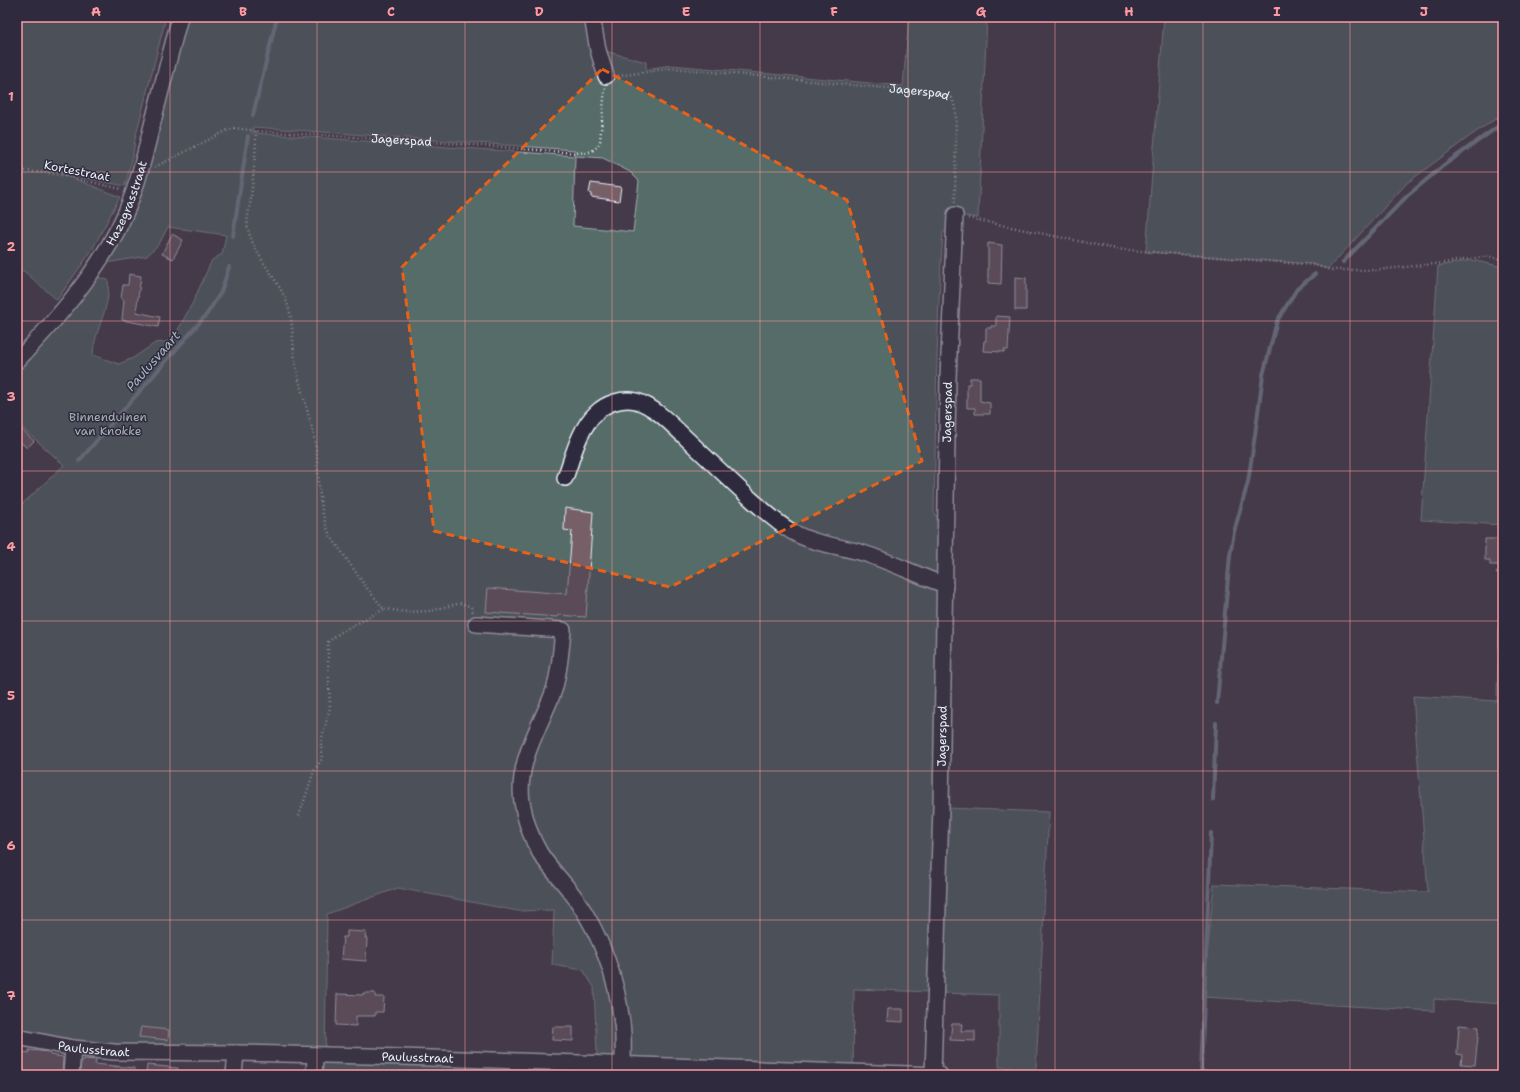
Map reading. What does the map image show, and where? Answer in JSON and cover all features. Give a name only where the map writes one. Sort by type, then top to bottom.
[{"type":"street","name":"Hazegrasstraat","points":[[17,361],[66,307],[100,261],[119,228],[133,194],[141,168],[180,17]]},
{"type":"street","points":[[592,17],[598,50],[606,76]]},
{"type":"street","name":"Jagerspad","points":[[933,1075],[945,585],[948,378],[954,215]]},
{"type":"street","points":[[565,478],[576,447],[589,422],[597,412],[614,402],[636,401],[647,406],[668,422],[732,482],[791,532],[819,542],[874,556],[945,585]]},
{"type":"street","points":[[476,624],[563,630],[560,666],[554,688],[532,740],[523,769],[521,784],[522,800],[525,817],[540,854],[576,899],[594,930],[609,964],[623,1024],[623,1065]]},
{"type":"street","name":"Paulusstraat","points":[[17,1037],[73,1048],[114,1052],[370,1056],[940,1075]]},
{"type":"street","points":[[71,1075],[73,1048]]},
{"type":"street","points":[[234,1075],[236,1053]]},
{"type":"street","points":[[314,1075],[315,1056]]},
{"type":"path","name":"Jagerspad","points":[[141,168],[149,169],[157,167],[235,128],[256,131],[575,153],[590,152],[597,148],[600,141],[606,76],[672,68],[939,93],[952,98],[956,112],[954,215]]},
{"type":"path","points":[[256,131],[256,155],[248,226],[252,243],[279,287],[288,308],[292,325],[296,364],[313,429],[321,511],[330,535],[384,610]]},
{"type":"path","name":"Kortestraat","points":[[17,170],[56,174],[133,194]]},
{"type":"path","points":[[954,215],[1116,249],[1314,265],[1331,270],[1376,270],[1444,263],[1488,256],[1503,260]]},
{"type":"path","points":[[1496,573],[1503,574]]},
{"type":"path","points":[[299,816],[314,771],[322,760],[321,742],[330,707],[328,642],[341,632],[384,610],[407,612],[430,611],[461,603],[471,607],[476,624]]},
{"type":"highlighted area","points":[[602,69],[847,200],[922,461],[670,587],[434,531],[402,267]]},
{"type":"green space","points":[[17,17],[166,17],[135,139],[133,155],[125,186],[60,173],[120,197],[92,250],[57,300],[25,272],[17,268]]},
{"type":"green space","name":"Binnenduinen van Knokke","points":[[186,17],[589,17],[601,50],[646,62],[646,69],[671,65],[903,86],[909,17],[987,17],[978,218],[951,214],[946,232],[943,232],[939,302],[934,513],[939,519],[931,992],[854,989],[853,1075],[600,1069],[597,1055],[594,987],[583,970],[552,965],[554,910],[518,911],[398,888],[327,914],[325,1060],[546,1066],[546,1075],[315,1075],[316,1061],[17,1044],[17,509],[64,465],[17,423],[17,369],[97,277],[108,280],[109,290],[105,309],[96,336],[93,355],[119,364],[133,358],[155,343],[166,342],[173,339],[193,302],[212,260],[222,254],[226,235],[168,227],[159,244],[147,256],[106,263]],"holes":[[[253,127],[575,150],[575,156],[252,133]],[[575,156],[603,158],[630,172],[639,181],[633,232],[573,226]]]},
{"type":"green space","points":[[1164,17],[1503,17],[1503,114],[1470,136],[1407,183],[1328,269],[1312,264],[1146,252]]},
{"type":"green space","points":[[1472,260],[1503,267],[1503,525],[1421,520],[1438,266]]},
{"type":"green space","points":[[1499,617],[1503,617],[1503,1004],[1434,999],[1434,1011],[1203,997],[1214,884],[1428,892],[1413,696],[1497,701]]},
{"type":"green space","points":[[946,808],[1049,812],[1036,1069],[999,1067],[999,995],[942,993]]},
{"type":"building","points":[[591,183],[621,187],[619,201],[591,197],[591,194],[589,193]]},
{"type":"building","points":[[172,234],[183,240],[173,259],[162,254]]},
{"type":"building","points":[[988,243],[1002,245],[1001,284],[988,283]]},
{"type":"building","points":[[129,274],[141,276],[136,312],[160,317],[158,327],[122,320],[124,300],[121,299],[123,285],[128,285]]},
{"type":"building","points":[[1015,277],[1026,278],[1026,310],[1015,310]]},
{"type":"building","points":[[996,316],[1010,317],[1008,350],[1004,350],[1004,352],[983,351],[984,341],[986,341],[986,328],[996,326]]},
{"type":"building","points":[[970,378],[980,378],[980,401],[990,403],[990,414],[975,414],[975,408],[967,408],[967,384],[970,384]]},
{"type":"building","points":[[17,425],[34,441],[27,448],[17,439]]},
{"type":"building","points":[[565,508],[593,512],[586,617],[558,615],[558,617],[486,612],[488,588],[567,594],[572,531],[564,530]]},
{"type":"building","points":[[1485,539],[1501,539],[1500,565],[1490,565],[1490,560],[1485,560]]},
{"type":"building","points":[[347,931],[366,932],[366,961],[341,959],[343,937],[347,937]]},
{"type":"building","points":[[363,993],[375,993],[375,997],[384,997],[383,1012],[375,1012],[375,1016],[356,1016],[356,1026],[336,1025],[337,994],[363,995]]},
{"type":"building","points":[[888,1009],[903,1009],[903,1022],[887,1021]]},
{"type":"building","points":[[952,1024],[962,1024],[961,1031],[975,1031],[975,1041],[950,1040]]},
{"type":"building","points":[[1459,1025],[1479,1027],[1475,1065],[1461,1064],[1462,1055],[1457,1054]]},
{"type":"building","points":[[141,1027],[169,1030],[168,1040],[139,1037]]},
{"type":"building","points":[[553,1027],[573,1027],[573,1041],[552,1040]]},
{"type":"building","points":[[29,1050],[49,1052],[50,1055],[63,1057],[62,1075],[32,1075],[17,1073],[17,1051],[29,1053]]},
{"type":"building","points":[[84,1059],[96,1060],[95,1064],[134,1068],[134,1075],[80,1075],[81,1061]]},
{"type":"building","points":[[147,1065],[178,1068],[178,1075],[146,1075]]},
{"type":"waterway","name":"Paulusvaart","points":[[253,115],[277,17]]},
{"type":"waterway","points":[[1343,262],[1407,196],[1444,165],[1503,123]]},
{"type":"waterway","name":"Paulusvaart","points":[[233,236],[248,136]]},
{"type":"waterway","name":"Paulusvaart","points":[[79,461],[207,314],[221,292],[229,267]]},
{"type":"waterway","points":[[1217,703],[1230,555],[1234,532],[1248,482],[1263,375],[1277,321],[1297,289],[1315,274]]},
{"type":"waterway","points":[[1213,800],[1216,723]]},
{"type":"waterway","points":[[1211,833],[1201,1072],[1229,1073],[1228,1075]]}]
